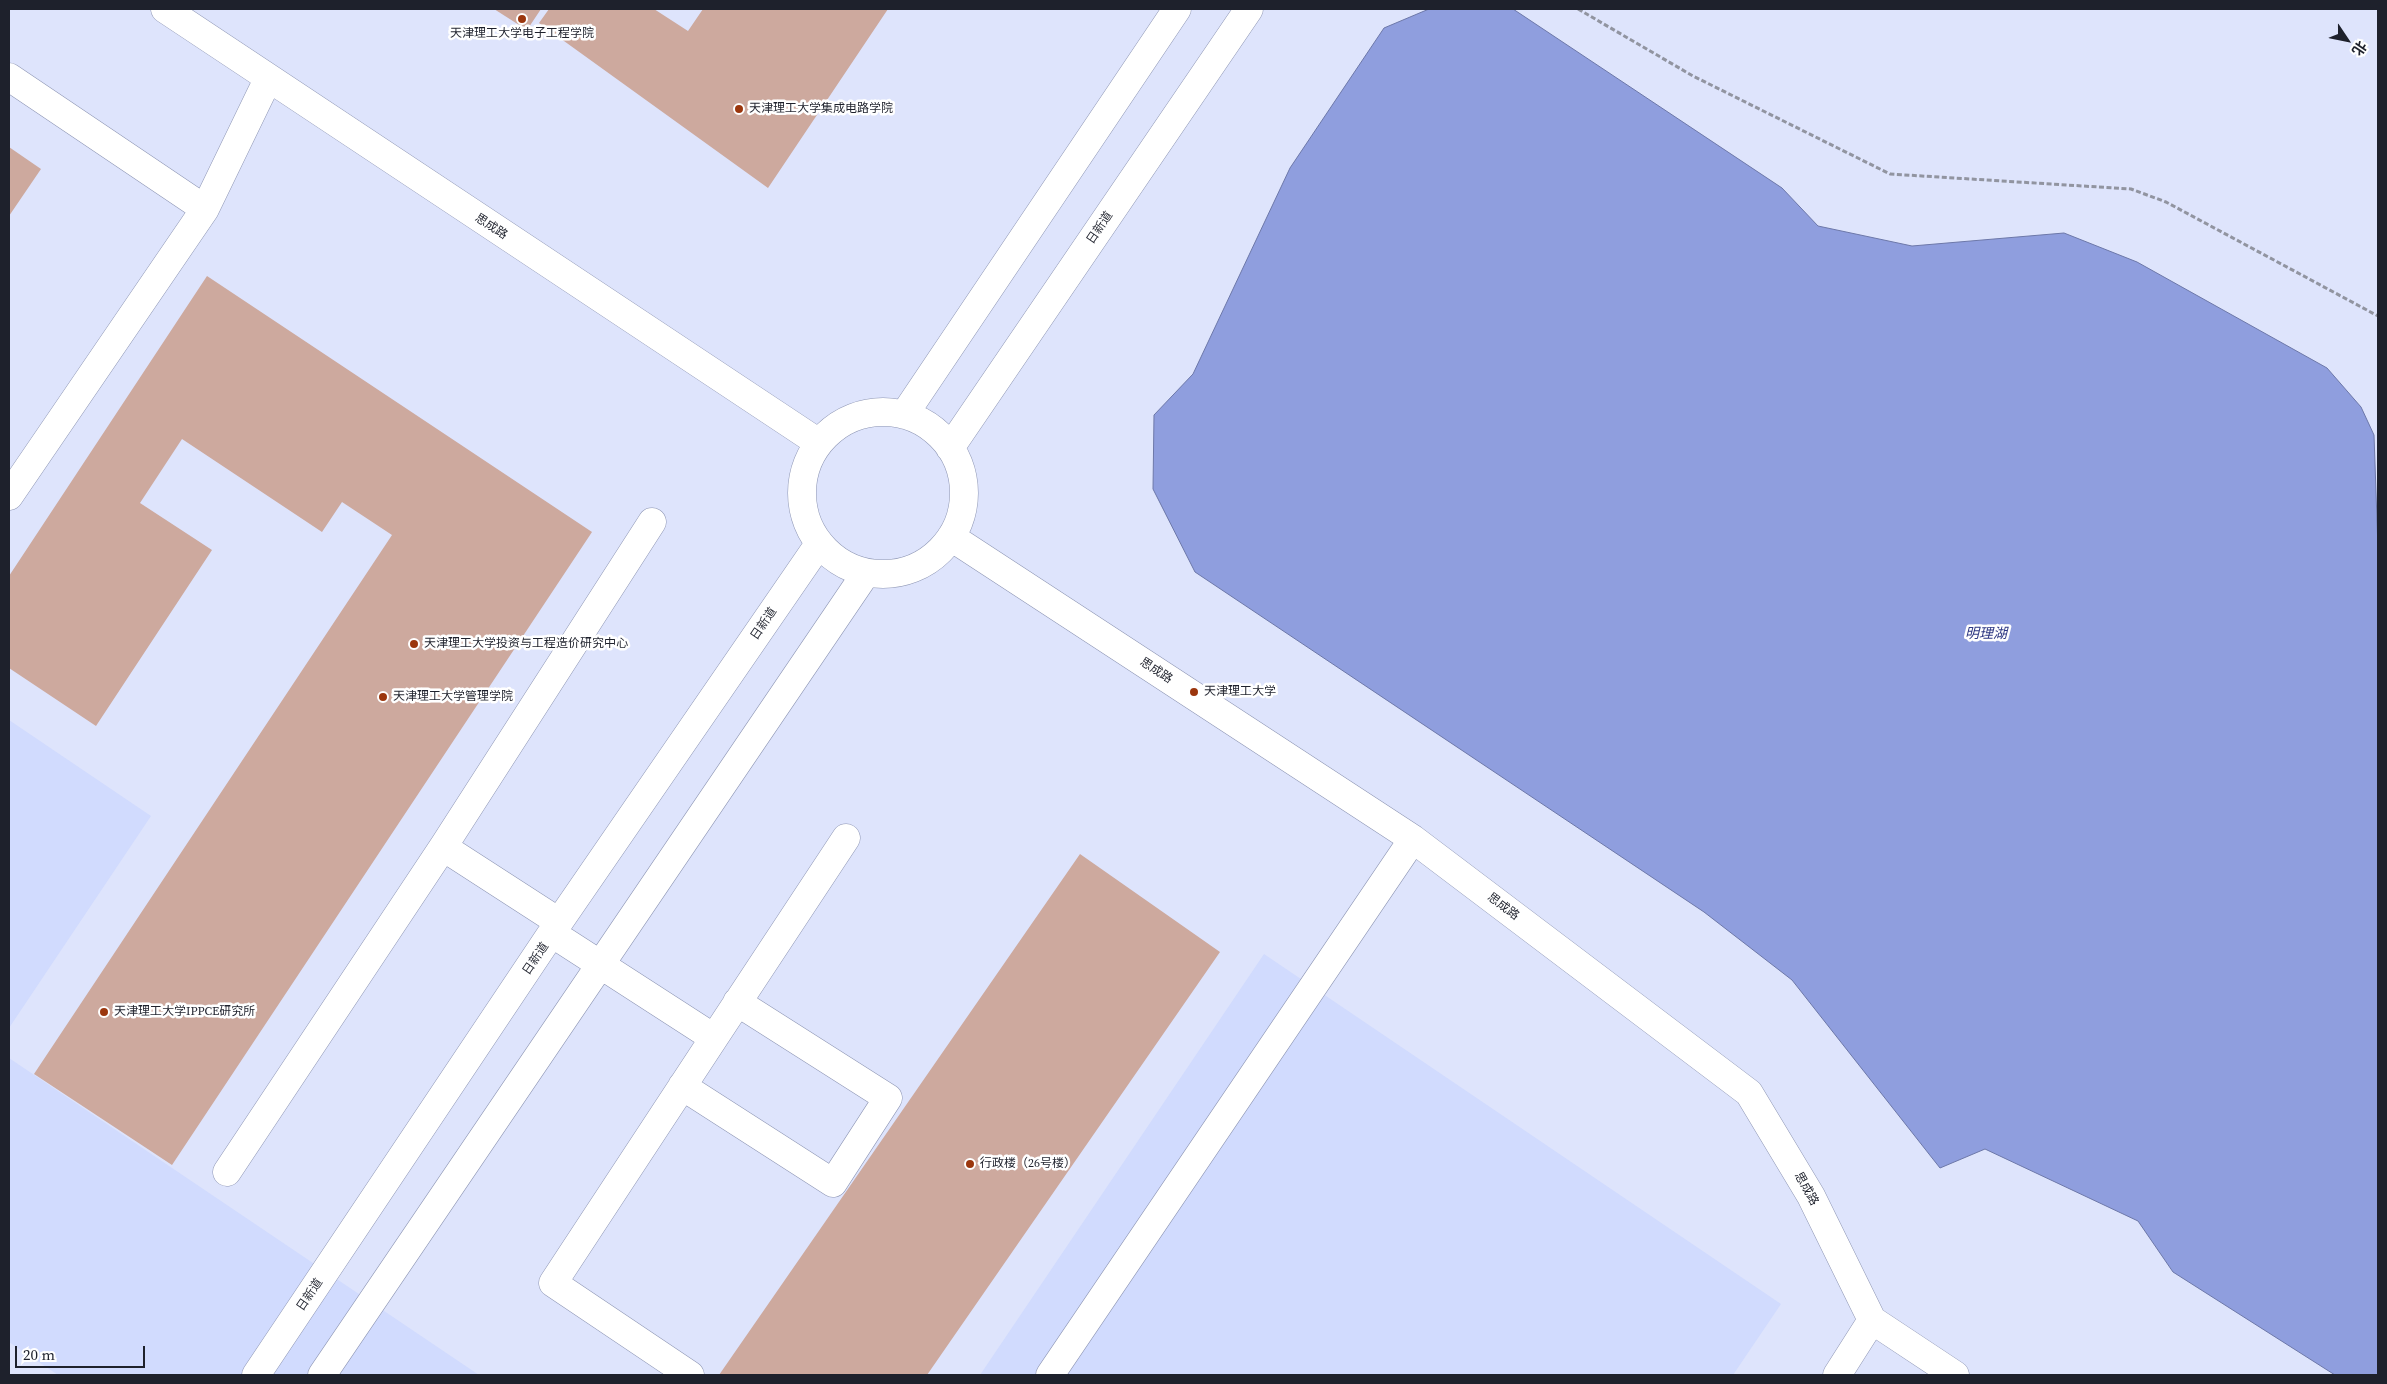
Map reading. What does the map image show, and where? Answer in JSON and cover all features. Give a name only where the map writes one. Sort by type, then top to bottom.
[{"type":"street","name":"思成路","points":[[165,9],[268,80],[819,443]]},
{"type":"street","points":[[904,415],[1177,9]]},
{"type":"street","name":"日新道","points":[[950,448],[1249,9]]},
{"type":"street","points":[[9,77],[205,209]]},
{"type":"street","points":[[9,496],[205,209],[268,80]]},
{"type":"street","points":[[886,412],[904,415],[934,429],[950,448],[962,471],[964,497],[958,524],[943,548],[921,566],[894,574],[866,574],[840,563],[819,544],[805,519],[801,491],[806,465],[819,443],[837,426],[861,415],[886,412]]},
{"type":"street","points":[[227,1172],[443,847],[652,522]]},
{"type":"street","name":"思成路","points":[[950,537],[1413,839],[1749,1093],[1810,1196],[1872,1320],[1955,1375]]},
{"type":"street","name":"日新道","points":[[256,1375],[556,928],[819,544]]},
{"type":"street","points":[[322,1375],[866,574]]},
{"type":"street","points":[[690,1375],[553,1283],[846,838]]},
{"type":"street","points":[[1050,1375],[1413,839]]},
{"type":"street","points":[[443,847],[556,928],[601,965],[714,1038]]},
{"type":"street","points":[[682,1086],[833,1184],[888,1098],[737,1002]]},
{"type":"street","points":[[1837,1375],[1872,1320]]},
{"type":"path","points":[[1578,9],[1693,76],[1890,174],[2131,189],[2166,202],[2378,316]]},
{"type":"shaded area","name":"天津理工大学","points":[[9,9],[2378,9],[2378,1375],[9,1375]]},
{"type":"shaded area","points":[[9,720],[151,816],[9,1028]]},
{"type":"shaded area","points":[[1264,954],[1781,1304],[1733,1375],[980,1375]]},
{"type":"shaded area","points":[[9,1058],[479,1375],[58,1375],[9,1342]]},
{"type":"water","name":"明理湖","points":[[1429,9],[1513,9],[1782,188],[1818,226],[1912,246],[2064,233],[2137,262],[2327,368],[2361,407],[2374,435],[2378,549],[2378,1375],[2335,1375],[2173,1272],[2138,1221],[1985,1149],[1940,1168],[1792,980],[1704,912],[1195,572],[1153,489],[1154,415],[1193,374],[1290,168],[1384,28]]},
{"type":"building","name":"天津理工大学电子工程学院","points":[[494,9],[541,9],[527,30]]},
{"type":"building","name":"天津理工大学集成电路学院","points":[[549,9],[654,9],[688,31],[703,9],[888,9],[768,188],[539,23]]},
{"type":"building","points":[[9,147],[41,169],[9,216]]},
{"type":"building","name":"天津理工大学管理学院","points":[[207,276],[592,532],[172,1165],[34,1074],[392,535],[342,502],[322,532],[182,439],[140,503],[212,550],[96,726],[9,668],[9,576]]},
{"type":"building","name":"行政楼（26号楼）","points":[[1080,854],[1220,952],[927,1375],[719,1375]]},
{"type":"place","name":"天津理工大学电子工程学院","points":[[522,19]]},
{"type":"place","name":"天津理工大学集成电路学院","points":[[739,109]]},
{"type":"place","name":"天津理工大学投资与工程造价研究中心","points":[[414,644]]},
{"type":"place","name":"天津理工大学","points":[[1194,692]]},
{"type":"place","name":"天津理工大学管理学院","points":[[383,697]]},
{"type":"place","name":"天津理工大学IPPCE研究所","points":[[104,1012]]},
{"type":"place","name":"行政楼（26号楼）","points":[[970,1164]]}]
